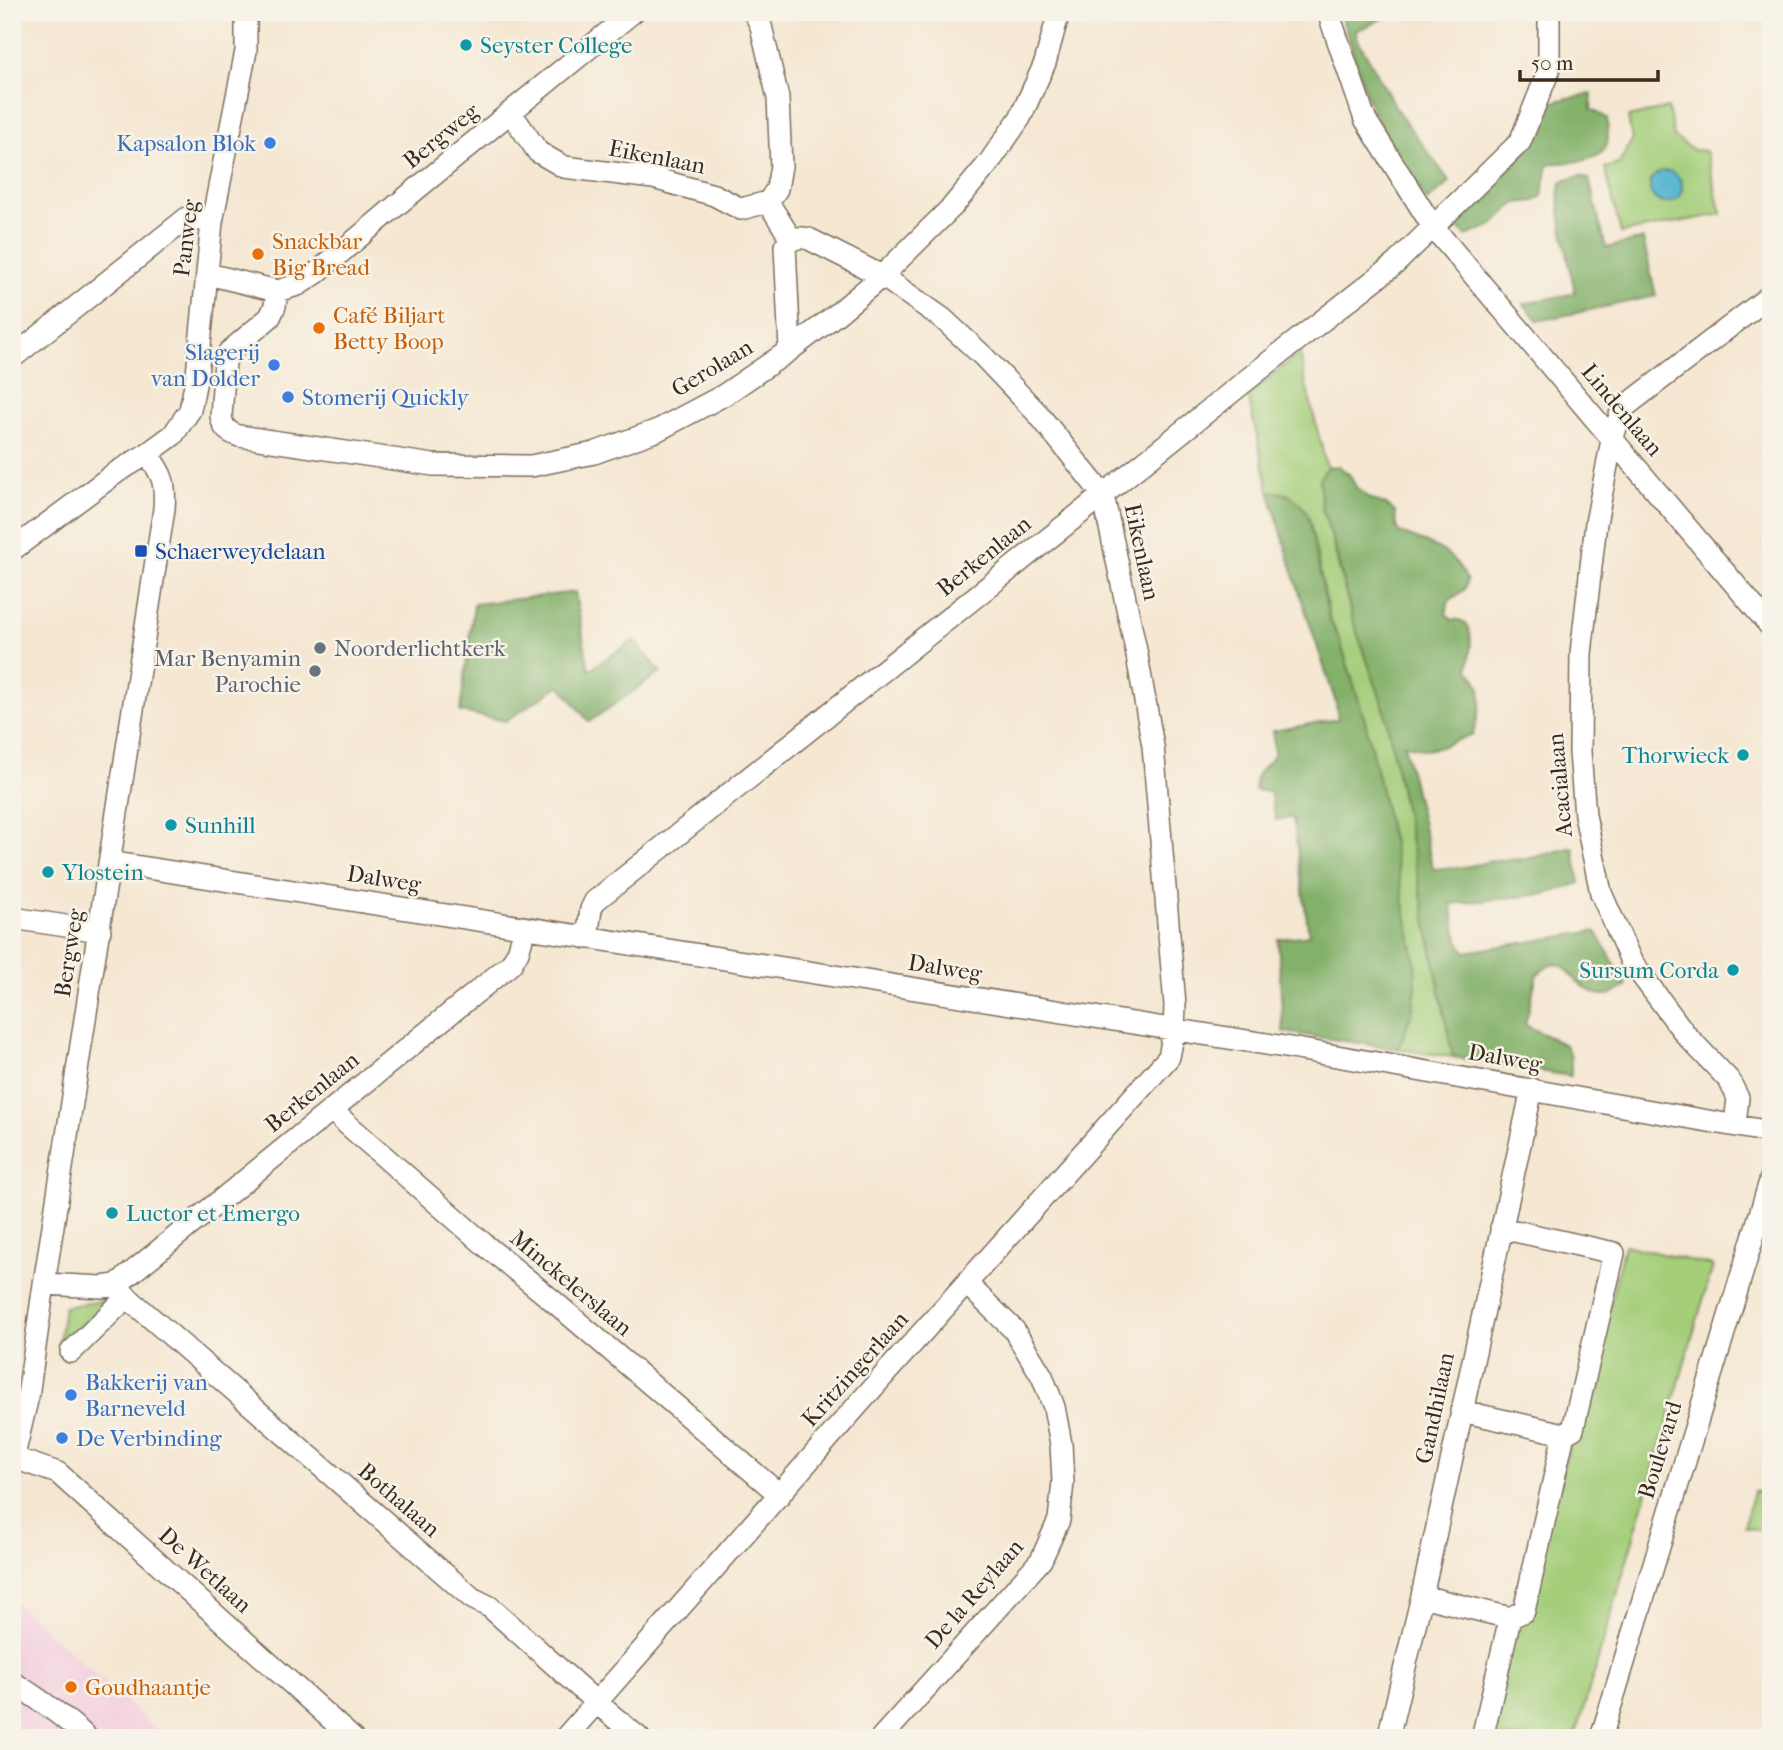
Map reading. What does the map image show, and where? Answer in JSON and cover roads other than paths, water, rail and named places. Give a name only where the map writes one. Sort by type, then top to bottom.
[{"type":"street","name":"Panweg","points":[[12,550],[117,472],[173,435],[190,410],[197,375],[212,222],[246,51],[245,12]]},
{"type":"street","name":"Bergweg","points":[[276,291],[298,285],[316,274],[634,12]]},
{"type":"street","points":[[754,12],[761,26],[778,98],[781,166],[777,189],[768,202],[791,239],[785,246],[789,350]]},
{"type":"street","name":"Gerolaan","points":[[276,291],[275,306],[270,317],[229,352],[225,362],[221,416],[227,431],[239,436],[433,465],[531,466],[594,453],[658,430],[724,395],[837,314],[882,276],[951,207],[988,164],[1020,118],[1045,63],[1059,12]]},
{"type":"street","name":"Lindenlaan","points":[[1328,12],[1365,119],[1433,227],[1771,627]]},
{"type":"street","name":"Berkenlaan","points":[[587,938],[591,909],[595,901],[1395,264],[1520,142],[1549,70],[1549,12]]},
{"type":"street","name":"Eikenlaan","points":[[511,113],[538,152],[564,167],[653,178],[714,195],[741,209],[768,202]]},
{"type":"street","points":[[12,358],[187,218],[212,222]]},
{"type":"street","name":"Eikenlaan","points":[[791,239],[809,239],[882,276],[942,318],[1040,415],[1102,495],[1136,650],[1153,746],[1175,1005],[1174,1031]]},
{"type":"street","points":[[208,274],[276,291]]},
{"type":"street","name":"Acacialaan","points":[[1735,1124],[1738,1098],[1729,1080],[1686,1035],[1631,961],[1601,893],[1585,815],[1580,752],[1581,653],[1596,523],[1612,440],[1622,409],[1771,295]]},
{"type":"street","name":"Bergweg","points":[[13,1461],[20,1395],[44,1284],[100,931],[164,500],[165,491],[158,468],[147,454]]},
{"type":"street","name":"Dalweg","points":[[109,862],[1311,1052],[1771,1132]]},
{"type":"street","points":[[12,918],[100,931]]},
{"type":"street","name":"Berkenlaan","points":[[71,1352],[121,1291],[331,1110],[511,964],[519,952],[524,928]]},
{"type":"street","name":"Kritzingerlaan","points":[[565,1738],[885,1374],[1169,1057],[1174,1031]]},
{"type":"street","name":"Gandhilaan","points":[[1388,1738],[1422,1596],[1532,1089]]},
{"type":"street","name":"Minckelerslaan","points":[[331,1110],[485,1245],[780,1495]]},
{"type":"street","name":"Boulevard","points":[[1601,1738],[1771,1178]]},
{"type":"street","points":[[1461,1411],[1564,1434],[1573,1429],[1614,1253],[1501,1228]]},
{"type":"street","points":[[44,1284],[102,1287],[121,1291]]},
{"type":"street","name":"De la Reylaan","points":[[881,1738],[1041,1560],[1059,1520],[1063,1482],[1060,1444],[1054,1407],[1042,1376],[1014,1330],[967,1284]]},
{"type":"street","name":"Bothalaan","points":[[121,1291],[472,1598],[489,1607],[639,1738]]},
{"type":"street","points":[[1422,1596],[1510,1618],[1524,1611],[1564,1434]]},
{"type":"street","name":"De Wetlaan","points":[[13,1461],[58,1473],[352,1738]]},
{"type":"street","points":[[1482,1738],[1510,1618]]},
{"type":"street","points":[[12,1682],[59,1713],[87,1738]]},
{"type":"water","points":[[1666,171],[1677,176],[1682,187],[1677,198],[1666,203],[1655,198],[1650,187],[1655,176]]},
{"type":"place","name":"Seyster College","points":[[466,45]]},
{"type":"place","name":"Kapsalon Blok","points":[[270,143]]},
{"type":"place","name":"Snackbar Big Bread","points":[[258,254]]},
{"type":"place","name":"Café Biljart Betty Boop","points":[[319,328]]},
{"type":"place","name":"Slagerij van Dolder","points":[[274,365]]},
{"type":"place","name":"Stomerij Quickly","points":[[288,397]]},
{"type":"place","name":"Schaerweydelaan","points":[[141,551]]},
{"type":"place","name":"Noorderlichtkerk","points":[[320,648]]},
{"type":"place","name":"Mar Benyamin Parochie","points":[[315,671]]},
{"type":"place","name":"Thorwieck","points":[[1743,755]]},
{"type":"place","name":"Sunhill","points":[[171,825]]},
{"type":"place","name":"Ylostein","points":[[48,872]]},
{"type":"place","name":"Sursum Corda","points":[[1733,970]]},
{"type":"place","name":"Luctor et Emergo","points":[[112,1213]]},
{"type":"place","name":"Bakkerij van Barneveld","points":[[71,1395]]},
{"type":"place","name":"De Verbinding","points":[[62,1438]]},
{"type":"place","name":"Goudhaantje","points":[[71,1687]]}]
